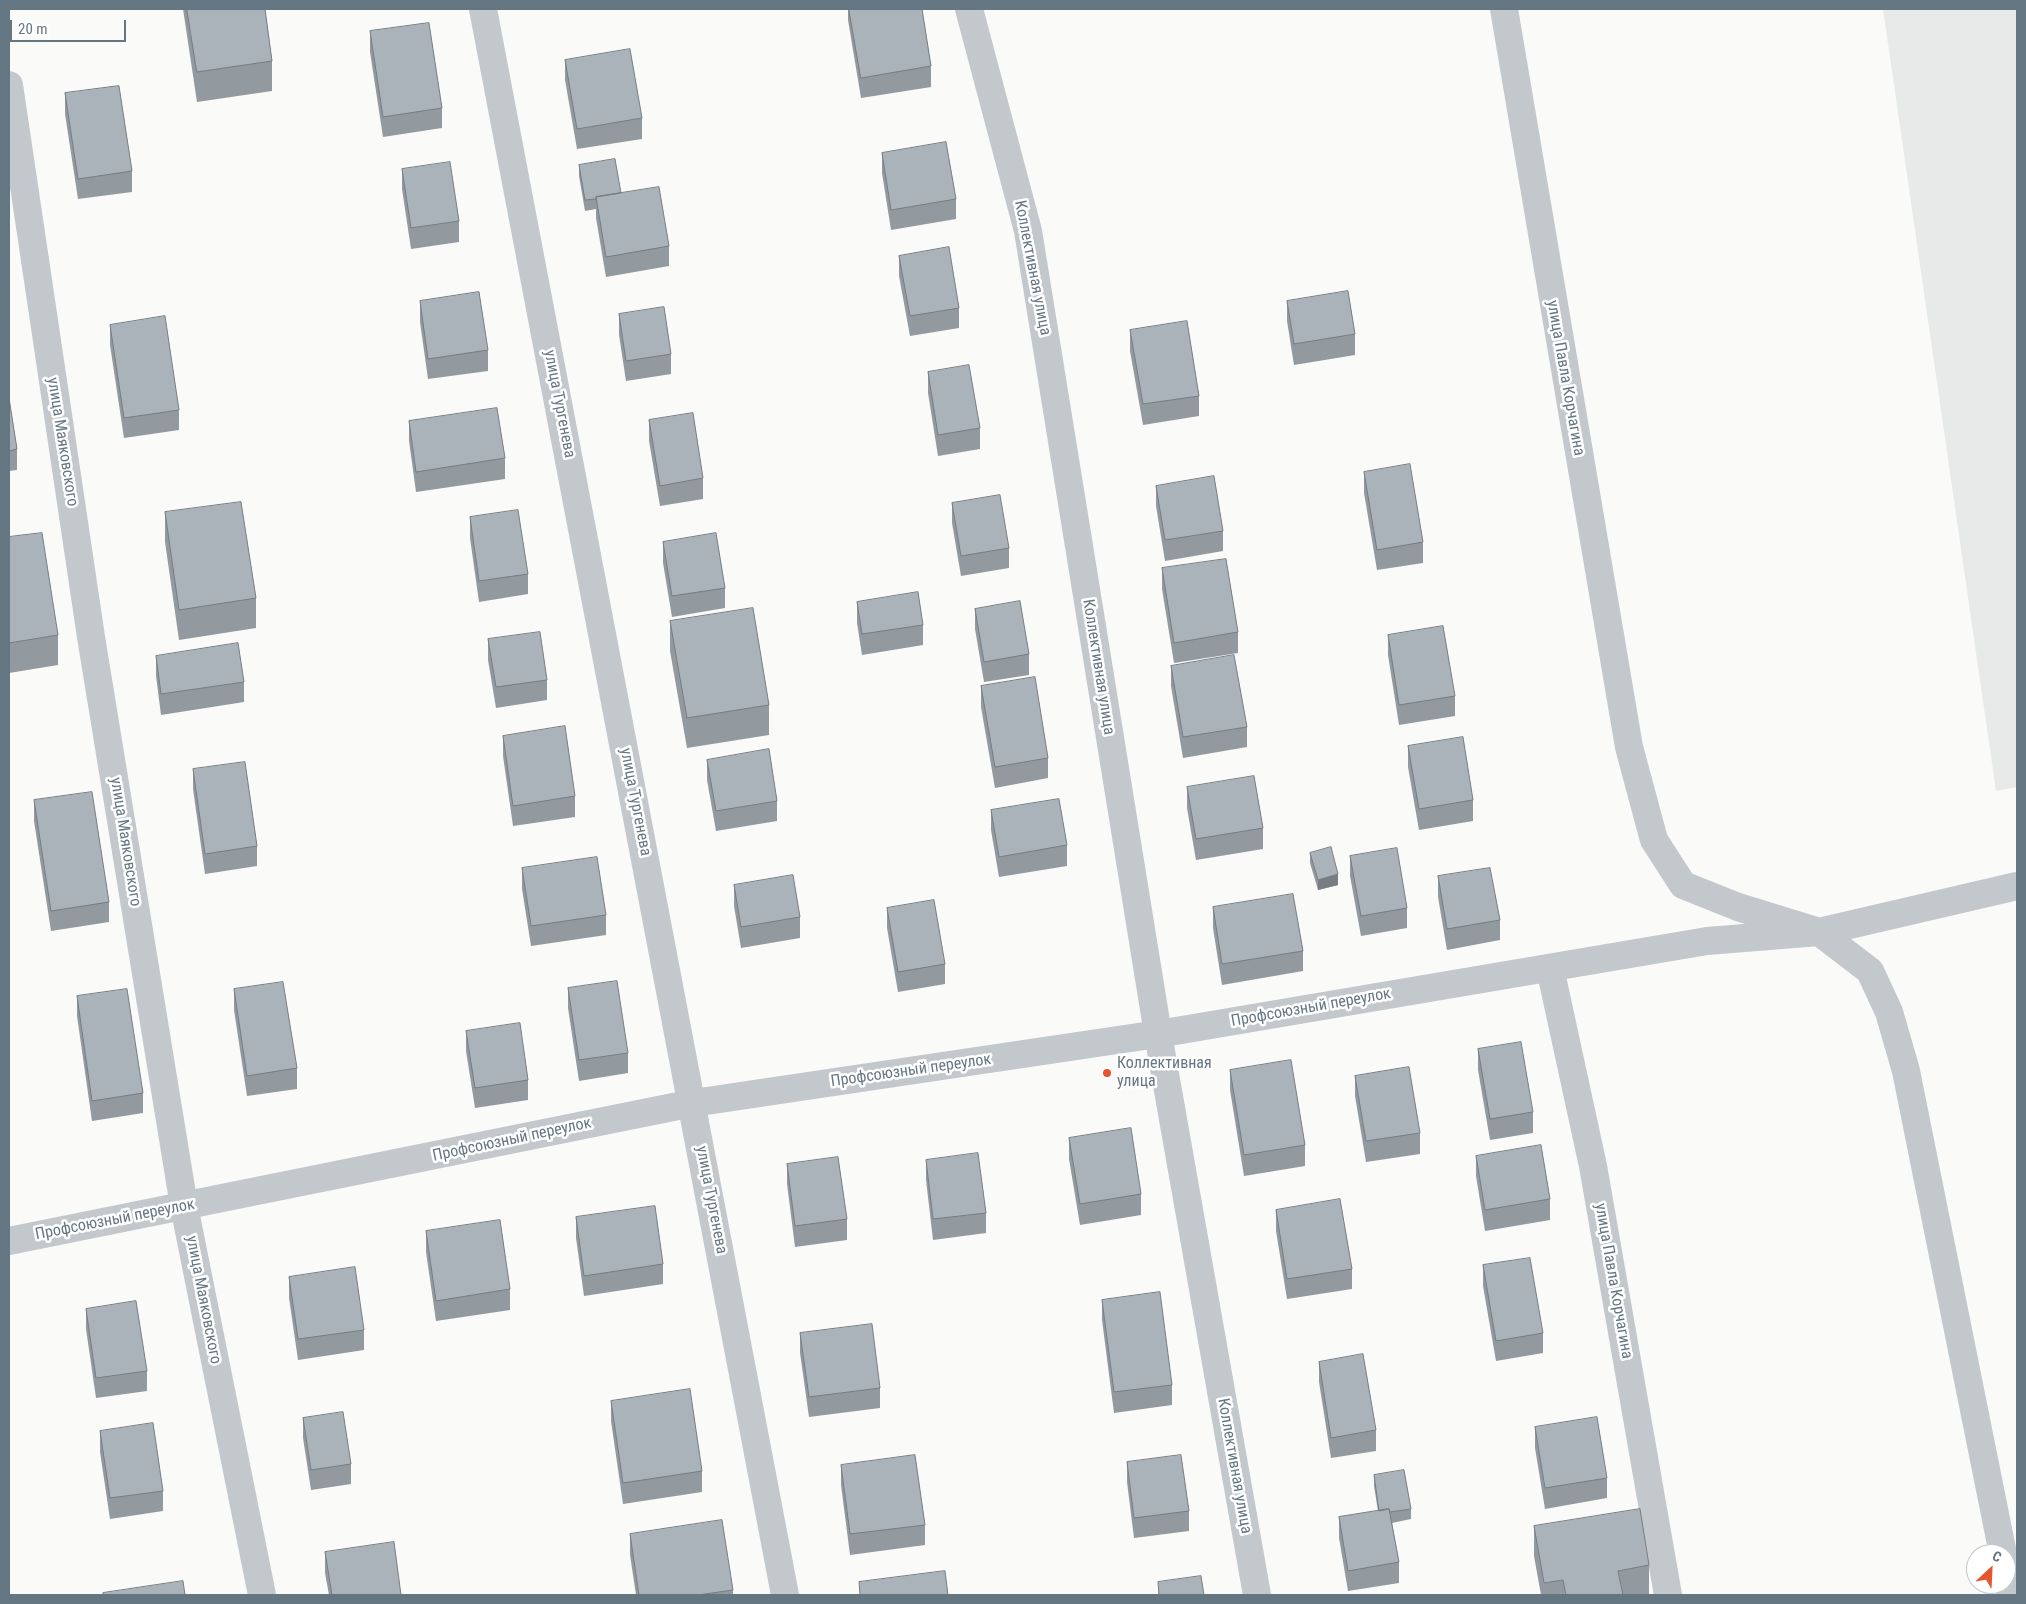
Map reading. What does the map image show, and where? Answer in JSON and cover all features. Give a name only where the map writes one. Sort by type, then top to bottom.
[{"type":"street","name":"улица Тургенева","points":[[483,9],[786,1595]]},
{"type":"street","name":"Коллективная улица","points":[[969,9],[1028,231],[1158,1034],[1257,1595]]},
{"type":"street","name":"улица Павла Корчагина","points":[[1504,9],[1629,748],[1654,840],[1683,885],[1738,907],[1819,932]]},
{"type":"street","name":"улица Маяковского","points":[[9,85],[93,647],[184,1206],[262,1595]]},
{"type":"street","name":"Профсоюзный переулок","points":[[9,1241],[693,1103],[1158,1034],[1707,941],[1819,932],[2017,886]]},
{"type":"street","points":[[1819,932],[1870,971],[1888,1012],[1906,1071],[2001,1544]]},
{"type":"street","name":"улица Павла Корчагина","points":[[1550,968],[1593,1166],[1668,1595]]},
{"type":"shaded area","points":[[1883,9],[2017,9],[2017,787],[1996,791]]},
{"type":"building","points":[[187,9],[265,9],[272,61],[197,72]]},
{"type":"building","points":[[849,9],[922,9],[931,66],[861,78]]},
{"type":"building","points":[[429,23],[442,108],[383,117],[370,31]]},
{"type":"building","points":[[630,49],[642,118],[577,129],[565,60]]},
{"type":"building","points":[[119,86],[132,171],[78,179],[65,93]]},
{"type":"building","points":[[946,142],[956,199],[891,210],[882,153]]},
{"type":"building","points":[[615,159],[621,193],[585,200],[579,165]]},
{"type":"building","points":[[450,162],[459,221],[411,228],[402,169]]},
{"type":"building","points":[[659,187],[669,246],[606,257],[596,197]]},
{"type":"building","points":[[949,247],[959,308],[910,316],[899,256]]},
{"type":"building","points":[[1348,291],[1355,334],[1294,344],[1287,301]]},
{"type":"building","points":[[479,292],[488,350],[428,359],[420,301]]},
{"type":"building","points":[[664,307],[671,354],[626,361],[619,314]]},
{"type":"building","points":[[165,316],[179,410],[124,418],[110,325]]},
{"type":"building","points":[[1187,321],[1199,396],[1143,404],[1130,330]]},
{"type":"building","points":[[969,365],[980,428],[938,435],[928,372]]},
{"type":"building","points":[[9,398],[17,449],[9,451]]},
{"type":"building","points":[[497,408],[505,458],[416,472],[409,421]]},
{"type":"building","points":[[693,413],[703,478],[660,486],[649,420]]},
{"type":"building","points":[[1410,464],[1423,542],[1377,550],[1364,472]]},
{"type":"building","points":[[1214,476],[1223,531],[1165,540],[1156,486]]},
{"type":"building","points":[[1000,495],[1009,548],[961,556],[952,503]]},
{"type":"building","points":[[241,502],[256,598],[179,610],[165,512]]},
{"type":"building","points":[[518,510],[528,574],[479,581],[470,517]]},
{"type":"building","points":[[42,533],[58,635],[9,643],[9,537]]},
{"type":"building","points":[[716,533],[725,588],[672,596],[663,542]]},
{"type":"building","points":[[1226,559],[1238,632],[1174,643],[1162,568]]},
{"type":"building","points":[[918,592],[923,625],[862,634],[857,602]]},
{"type":"building","points":[[1020,601],[1029,654],[984,662],[975,609]]},
{"type":"building","points":[[753,608],[769,705],[687,718],[670,621]]},
{"type":"building","points":[[1443,626],[1455,696],[1399,705],[1388,635]]},
{"type":"building","points":[[540,632],[547,680],[496,687],[488,639]]},
{"type":"building","points":[[238,643],[244,682],[161,694],[156,656]]},
{"type":"building","points":[[1234,655],[1247,727],[1183,737],[1171,666]]},
{"type":"building","points":[[1035,677],[1048,758],[995,767],[981,686]]},
{"type":"building","points":[[565,726],[575,796],[513,806],[503,736]]},
{"type":"building","points":[[1463,737],[1473,800],[1419,809],[1408,746]]},
{"type":"building","points":[[769,749],[777,801],[716,811],[707,760]]},
{"type":"building","points":[[245,762],[257,846],[205,854],[193,769]]},
{"type":"building","points":[[1254,776],[1263,828],[1196,839],[1187,787]]},
{"type":"building","points":[[92,792],[109,902],[51,911],[34,800]]},
{"type":"building","points":[[1059,799],[1067,845],[999,857],[991,810]]},
{"type":"building","points":[[1331,847],[1338,874],[1318,880],[1310,853]]},
{"type":"building","points":[[1397,848],[1407,908],[1361,916],[1350,856]]},
{"type":"building","points":[[597,857],[606,915],[531,926],[522,868]]},
{"type":"building","points":[[1490,868],[1500,920],[1447,929],[1438,876]]},
{"type":"building","points":[[793,875],[800,917],[741,927],[734,885]]},
{"type":"building","points":[[1293,894],[1303,951],[1222,964],[1213,907]]},
{"type":"building","points":[[934,900],[945,964],[898,972],[887,908]]},
{"type":"building","points":[[617,981],[628,1053],[579,1060],[568,988]]},
{"type":"building","points":[[283,982],[297,1068],[247,1076],[234,989]]},
{"type":"building","points":[[127,989],[143,1093],[92,1101],[77,996]]},
{"type":"building","points":[[520,1023],[528,1080],[475,1088],[466,1031]]},
{"type":"building","points":[[1521,1042],[1533,1112],[1490,1119],[1478,1049]]},
{"type":"building","points":[[1291,1060],[1305,1145],[1244,1155],[1230,1070]]},
{"type":"building","points":[[1409,1067],[1420,1133],[1366,1141],[1355,1076]]},
{"type":"building","points":[[1131,1128],[1141,1194],[1080,1204],[1069,1138]]},
{"type":"building","points":[[1541,1145],[1550,1199],[1485,1210],[1476,1156]]},
{"type":"building","points":[[978,1153],[986,1213],[933,1219],[926,1160]]},
{"type":"building","points":[[838,1157],[847,1219],[795,1226],[787,1164]]},
{"type":"building","points":[[1340,1199],[1352,1269],[1287,1279],[1276,1210]]},
{"type":"building","points":[[655,1206],[663,1264],[584,1276],[576,1217]]},
{"type":"building","points":[[500,1220],[510,1289],[436,1301],[426,1231]]},
{"type":"building","points":[[1530,1258],[1543,1333],[1496,1341],[1483,1265]]},
{"type":"building","points":[[355,1267],[364,1330],[298,1339],[289,1277]]},
{"type":"building","points":[[1160,1292],[1172,1385],[1114,1392],[1102,1300]]},
{"type":"building","points":[[136,1301],[147,1371],[96,1378],[86,1309]]},
{"type":"building","points":[[872,1324],[880,1388],[809,1397],[800,1333]]},
{"type":"building","points":[[1363,1354],[1376,1430],[1331,1438],[1319,1362]]},
{"type":"building","points":[[690,1389],[702,1471],[623,1483],[611,1401]]},
{"type":"building","points":[[343,1412],[351,1464],[311,1470],[303,1418]]},
{"type":"building","points":[[1597,1417],[1607,1478],[1545,1488],[1535,1427]]},
{"type":"building","points":[[153,1423],[163,1491],[110,1498],[100,1431]]},
{"type":"building","points":[[915,1455],[925,1525],[850,1534],[841,1465]]},
{"type":"building","points":[[1181,1455],[1189,1511],[1134,1518],[1127,1462]]},
{"type":"building","points":[[1404,1470],[1411,1509],[1390,1512],[1389,1509],[1379,1511],[1374,1475]]},
{"type":"building","points":[[1389,1509],[1399,1562],[1348,1571],[1339,1517]]},
{"type":"building","points":[[1640,1509],[1649,1565],[1618,1571],[1623,1595],[1566,1595],[1563,1580],[1544,1583],[1534,1526]]},
{"type":"building","points":[[722,1520],[733,1590],[698,1595],[639,1595],[630,1534]]},
{"type":"building","points":[[394,1542],[401,1595],[332,1595],[325,1552]]},
{"type":"building","points":[[945,1571],[948,1595],[860,1595],[859,1582]]},
{"type":"building","points":[[1201,1576],[1204,1595],[1159,1595],[1158,1582]]},
{"type":"building","points":[[183,1581],[185,1595],[103,1595],[103,1593]]},
{"type":"place","name":"Коллективная улица","points":[[1107,1073]]}]
